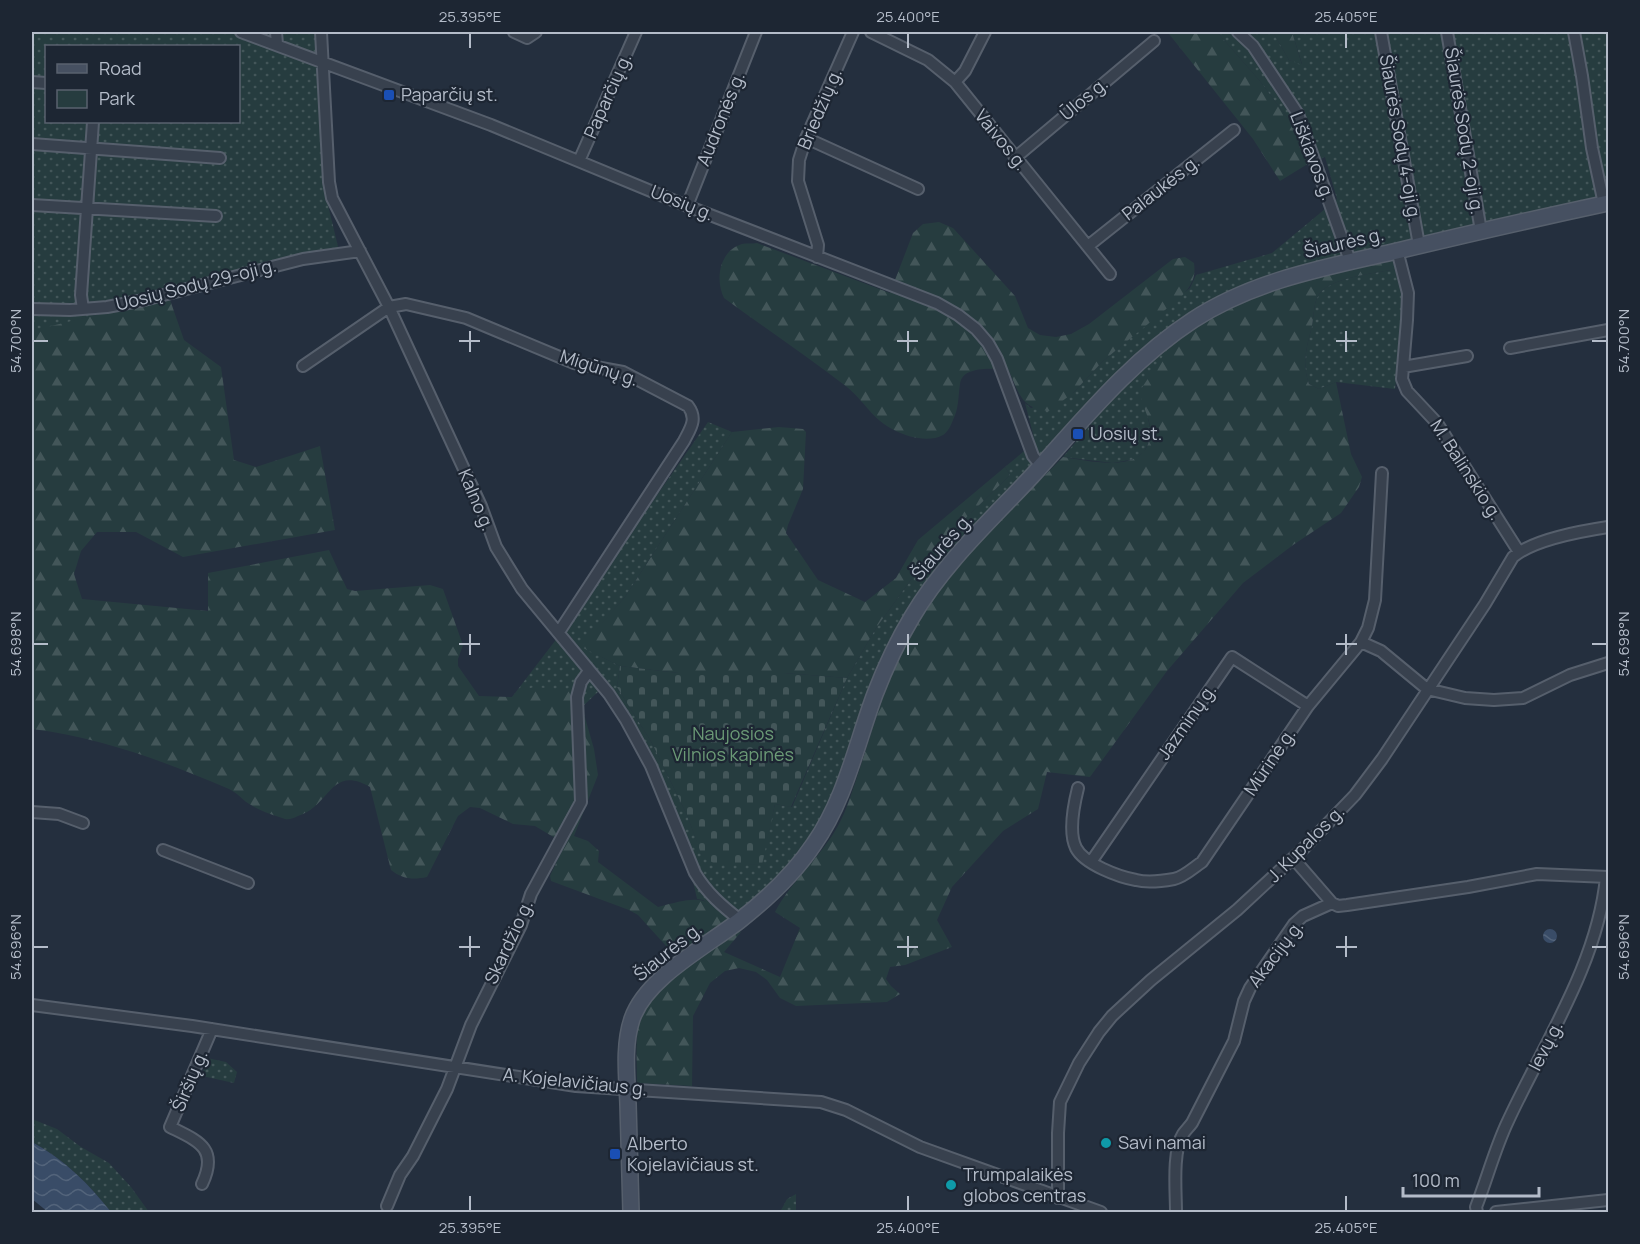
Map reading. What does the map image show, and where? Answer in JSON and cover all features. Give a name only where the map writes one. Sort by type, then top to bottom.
[{"type":"main road","name":"Šiaurės g.","points":[[632,1212],[627,1042],[630,1026],[644,996],[653,985],[740,920],[782,885],[802,861],[827,824],[838,802],[876,692],[893,653],[928,591],[958,555],[1131,369],[1162,342],[1194,319],[1224,302],[1259,287],[1350,261],[1606,203]]},
{"type":"street","name":"Uosių g.","points":[[241,32],[491,125],[687,206],[937,303],[976,329],[988,343],[997,359],[1033,456],[1041,466]]},
{"type":"street","points":[[276,32],[277,44]]},
{"type":"street","name":"Kalno g.","points":[[321,32],[329,182],[332,198],[389,307],[481,506],[496,547],[522,589],[609,693],[639,741],[702,885],[712,897],[740,920]]},
{"type":"street","points":[[514,32],[527,38],[536,32]]},
{"type":"street","name":"Paparčių g.","points":[[579,161],[636,32]]},
{"type":"street","name":"Audronės g.","points":[[687,206],[756,32]]},
{"type":"street","name":"Briedžių g.","points":[[817,257],[818,245],[798,181],[799,160],[806,138],[853,32]]},
{"type":"street","name":"Vaivos g.","points":[[871,32],[928,60],[955,82],[1110,274]]},
{"type":"street","points":[[955,82],[965,71],[985,32]]},
{"type":"street","name":"Liškiavos g.","points":[[1238,32],[1253,46],[1298,114],[1350,261]]},
{"type":"street","name":"Šiaurės Sodų 4-oji g.","points":[[1381,32],[1419,245]]},
{"type":"street","name":"Šiaurės Sodų 2-oji g.","points":[[1447,32],[1481,231]]},
{"type":"street","points":[[1574,32],[1592,148],[1606,203]]},
{"type":"street","name":"Ūlos g.","points":[[1015,158],[1154,41]]},
{"type":"street","points":[[82,309],[86,209],[93,123]]},
{"type":"street","name":"Palaukės g.","points":[[1088,246],[1234,130]]},
{"type":"street","points":[[806,138],[918,189]]},
{"type":"street","points":[[32,144],[220,158]]},
{"type":"street","points":[[32,205],[216,216]]},
{"type":"street","name":"M. Balinskio g.","points":[[1398,250],[1408,293],[1402,379],[1407,391],[1437,423],[1519,552]]},
{"type":"street","name":"Uosių Sodų 29-oji g.","points":[[32,309],[82,309],[144,300],[303,260],[360,251]]},
{"type":"street","name":"Migūnų g.","points":[[389,307],[406,304],[466,318],[574,363],[623,372],[682,401],[692,411],[693,421],[684,441],[559,632]]},
{"type":"street","points":[[303,366],[389,307]]},
{"type":"street","points":[[1510,348],[1608,330]]},
{"type":"street","points":[[1403,367],[1467,356]]},
{"type":"street","name":"Mūrinė g.","points":[[1078,788],[1073,821],[1074,843],[1083,857],[1091,862],[1138,881],[1175,879],[1187,873],[1207,855],[1308,706],[1361,642],[1368,628],[1375,600],[1382,473]]},
{"type":"street","points":[[1519,552],[1580,531],[1608,527]]},
{"type":"street","name":"J. Kupalos g.","points":[[1058,1198],[1060,1102],[1079,1063],[1099,1032],[1112,1016],[1151,980],[1238,910],[1355,795],[1485,604],[1513,557],[1519,552]]},
{"type":"street","points":[[1361,642],[1381,651],[1427,689],[1465,698],[1494,700],[1523,698],[1570,675],[1608,663]]},
{"type":"street","name":"Jazminų g.","points":[[1091,862],[1232,657],[1308,706]]},
{"type":"street","name":"Skardžio g.","points":[[387,1206],[400,1174],[413,1156],[447,1089],[471,1025],[520,925],[531,894],[581,802],[577,697],[581,682],[589,671]]},
{"type":"street","points":[[32,813],[59,814],[83,823]]},
{"type":"street","points":[[163,850],[248,883]]},
{"type":"street","points":[[1293,858],[1332,903]]},
{"type":"street","name":"Akacijų g.","points":[[1176,1212],[1179,1144],[1183,1134],[1192,1124],[1234,1041],[1244,1001],[1250,988],[1294,924],[1303,916],[1332,903],[1338,906],[1347,905],[1468,887],[1537,873],[1607,877]]},
{"type":"street","name":"Ievų g.","points":[[1477,1212],[1476,1207],[1507,1123],[1566,1006],[1592,941],[1607,877]]},
{"type":"street","name":"A. Kojelavičiaus g.","points":[[32,1005],[212,1029],[576,1086],[821,1102],[835,1105],[920,1147],[1101,1212]]},
{"type":"street","name":"Širšių g.","points":[[202,1184],[209,1168],[206,1150],[198,1141],[170,1127],[212,1029]]},
{"type":"street","points":[[1496,1212],[1608,1200]]},
{"type":"green space","points":[[32,32],[321,32],[328,205],[341,259],[272,268],[32,332]]},
{"type":"green space","points":[[1164,32],[1217,32],[1259,80],[1289,120],[1306,165],[1280,181],[1253,139],[1169,34]]},
{"type":"green space","points":[[1217,32],[1273,32],[1289,60],[1302,64],[1292,32],[1608,32],[1608,195],[1352,254],[1272,275],[1224,294],[1204,305],[1140,350],[1047,448],[931,580],[817,830],[781,878],[732,920],[703,900],[697,899],[692,876],[647,767],[625,725],[600,690],[582,707],[512,697],[558,637],[708,422],[732,432],[625,597],[582,647],[620,666],[617,687],[652,743],[687,815],[702,855],[761,865],[775,804],[792,807],[847,678],[876,628],[931,552],[1010,475],[1005,467],[1035,442],[1025,403],[1031,408],[1073,393],[1103,361],[1190,288],[1196,275],[1272,253],[1337,199],[1325,157],[1306,165],[1289,120],[1259,80]]},
{"type":"green space","points":[[1273,32],[1292,32],[1302,65],[1289,60]]},
{"type":"green space","points":[[939,222],[953,228],[1015,296],[1028,328],[1040,335],[1056,337],[1071,334],[1089,324],[1173,259],[1185,257],[1194,263],[1194,277],[1182,296],[1103,361],[1073,393],[1049,411],[1039,410],[1026,403],[1018,392],[1008,369],[980,369],[962,378],[956,411],[948,430],[943,435],[931,439],[905,435],[887,426],[874,416],[847,387],[724,298],[721,291],[721,267],[728,253],[742,244],[757,243],[890,293],[913,233],[923,224]]},
{"type":"green space","points":[[1396,257],[1398,269],[1353,277],[1330,285],[1322,291],[1317,298],[1306,350],[1305,364],[1309,384],[1319,389],[1336,382],[1351,454],[1362,477],[1359,487],[1341,513],[1293,545],[1243,583],[1167,671],[1090,777],[1047,772],[1038,809],[1003,831],[952,887],[937,920],[952,947],[905,965],[890,967],[886,979],[900,994],[887,1002],[796,1006],[780,998],[767,980],[756,972],[739,968],[725,971],[710,983],[693,1016],[692,1086],[637,1083],[636,1053],[639,1023],[654,996],[680,970],[738,930],[741,932],[724,952],[780,977],[800,928],[775,912],[839,824],[897,661],[912,632],[949,577],[993,527],[1063,457],[1118,463],[1131,460],[1141,454],[1148,444],[1150,429],[1141,389],[1171,344],[1232,306],[1260,294],[1299,281]]},
{"type":"green space","points":[[1398,269],[1405,310],[1395,389],[1336,382],[1319,389],[1309,384],[1305,364],[1306,350],[1317,298],[1322,291],[1330,285],[1353,277]]},
{"type":"green space","points":[[169,297],[184,340],[221,367],[234,460],[256,467],[320,446],[335,530],[183,557],[136,532],[97,532],[81,551],[74,574],[82,599],[208,611],[208,573],[329,550],[347,589],[355,591],[430,585],[443,589],[463,645],[458,666],[479,696],[512,697],[534,687],[568,690],[582,707],[594,749],[598,775],[574,836],[588,841],[599,851],[598,862],[658,907],[681,901],[698,900],[714,905],[732,920],[677,958],[638,915],[551,881],[550,876],[565,844],[535,826],[513,824],[480,808],[470,807],[458,816],[427,877],[408,878],[391,870],[370,787],[357,781],[338,784],[309,811],[285,819],[255,807],[229,789],[156,760],[83,738],[32,729],[32,332]]},
{"type":"green space","points":[[1171,344],[1147,413],[1150,428],[1149,441],[1144,452],[1135,459],[1113,463],[1063,457],[1118,392]]},
{"type":"green space","points":[[779,427],[803,429],[806,432],[803,489],[786,533],[818,580],[865,602],[896,578],[918,540],[1005,467],[1010,475],[931,552],[876,628],[847,678],[784,673],[678,673],[620,666],[581,647],[625,597],[732,432]]},
{"type":"green space","name":"Naujosios Vilnios kapinės","points":[[620,666],[678,673],[784,673],[847,678],[791,807],[775,804],[762,865],[715,864],[702,856],[687,815],[652,743],[617,687]]},
{"type":"green space","points":[[207,1058],[226,1062],[237,1072],[234,1083],[202,1076]]},
{"type":"green space","points":[[32,1119],[57,1129],[81,1147],[109,1163],[131,1187],[149,1212],[111,1212],[75,1173],[55,1156],[32,1142]]},
{"type":"green space","points":[[796,1194],[796,1212],[780,1212],[787,1199]]},
{"type":"water","points":[[1550,929],[1555,931],[1557,936],[1555,941],[1550,943],[1545,941],[1543,936],[1545,931]]},
{"type":"water","points":[[32,1142],[55,1156],[75,1173],[111,1212],[48,1212],[32,1199]]},
{"type":"place","name":"Paparčių st.","points":[[389,95]]},
{"type":"place","name":"Uosių st.","points":[[1078,434]]},
{"type":"place","name":"Savi namai","points":[[1106,1143]]},
{"type":"place","name":"Alberto Kojelavičiaus st.","points":[[615,1154]]},
{"type":"place","name":"Trumpalaikės globos centras","points":[[951,1185]]}]
